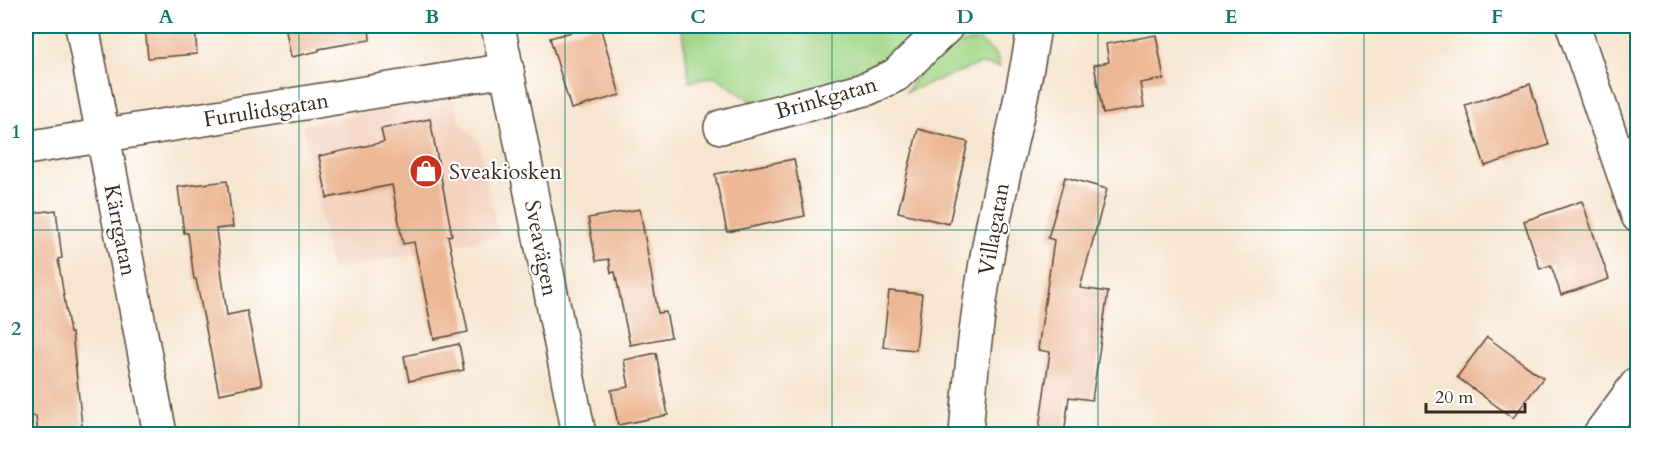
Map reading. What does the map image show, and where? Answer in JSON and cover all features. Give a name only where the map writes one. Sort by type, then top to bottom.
[{"type":"street","name":"Kärrgatan","points":[[82,26],[160,435]]},
{"type":"street","name":"Sveavägen","points":[[498,26],[579,435]]},
{"type":"street","name":"Brinkgatan","points":[[721,127],[869,88],[896,75],[947,26]]},
{"type":"street","name":"Villagatan","points":[[966,435],[977,328],[990,241],[1026,79],[1034,26]]},
{"type":"street","points":[[1573,26],[1638,216]]},
{"type":"street","name":"Furulidsgatan","points":[[26,148],[507,70]]},
{"type":"street","points":[[1600,435],[1638,383]]},
{"type":"shaded area","points":[[453,97],[459,120],[479,143],[499,236],[331,271],[303,125]]},
{"type":"green space","points":[[681,26],[912,26],[913,28],[899,57],[865,74],[769,101],[751,101],[715,76],[690,82]]},
{"type":"green space","points":[[980,41],[997,56],[1000,67],[980,64],[906,92],[936,55],[954,46]]},
{"type":"building","points":[[145,26],[195,26],[197,54],[148,58]]},
{"type":"building","points":[[285,26],[369,26],[370,40],[319,49],[319,51],[291,57]]},
{"type":"building","points":[[600,26],[620,95],[571,109],[550,38]]},
{"type":"building","points":[[1156,35],[1164,79],[1140,83],[1144,107],[1103,114],[1094,65],[1109,62],[1106,44]]},
{"type":"building","points":[[1530,84],[1549,145],[1485,166],[1465,105]]},
{"type":"building","points":[[430,119],[452,235],[448,236],[468,332],[434,339],[414,242],[403,244],[392,185],[327,198],[319,156],[384,142],[381,129]]},
{"type":"building","points":[[918,129],[968,142],[949,224],[898,212]]},
{"type":"building","points":[[794,159],[805,216],[727,232],[715,174]]},
{"type":"building","points":[[1065,177],[1107,189],[1080,288],[1108,292],[1092,400],[1069,397],[1064,435],[1038,435],[1050,352],[1038,350],[1054,240],[1048,238]]},
{"type":"building","points":[[227,181],[233,227],[216,229],[227,315],[247,311],[262,385],[219,394],[196,279],[194,279],[188,233],[184,233],[178,187]]},
{"type":"building","points":[[1582,201],[1609,279],[1561,295],[1551,265],[1540,269],[1524,221]]},
{"type":"building","points":[[640,209],[658,313],[666,312],[671,337],[630,345],[615,272],[611,273],[609,259],[596,261],[588,218]]},
{"type":"building","points":[[56,210],[62,258],[58,259],[70,333],[72,333],[83,435],[38,435],[36,416],[26,417],[26,214]]},
{"type":"building","points":[[889,291],[922,294],[916,350],[883,347]]},
{"type":"building","points":[[1487,337],[1543,378],[1513,418],[1457,377]]},
{"type":"building","points":[[459,344],[464,370],[409,381],[404,356]]},
{"type":"building","points":[[656,353],[668,415],[618,425],[611,390],[629,387],[624,360]]},
{"type":"place","name":"Sveakiosken","points":[[426,171]]}]
